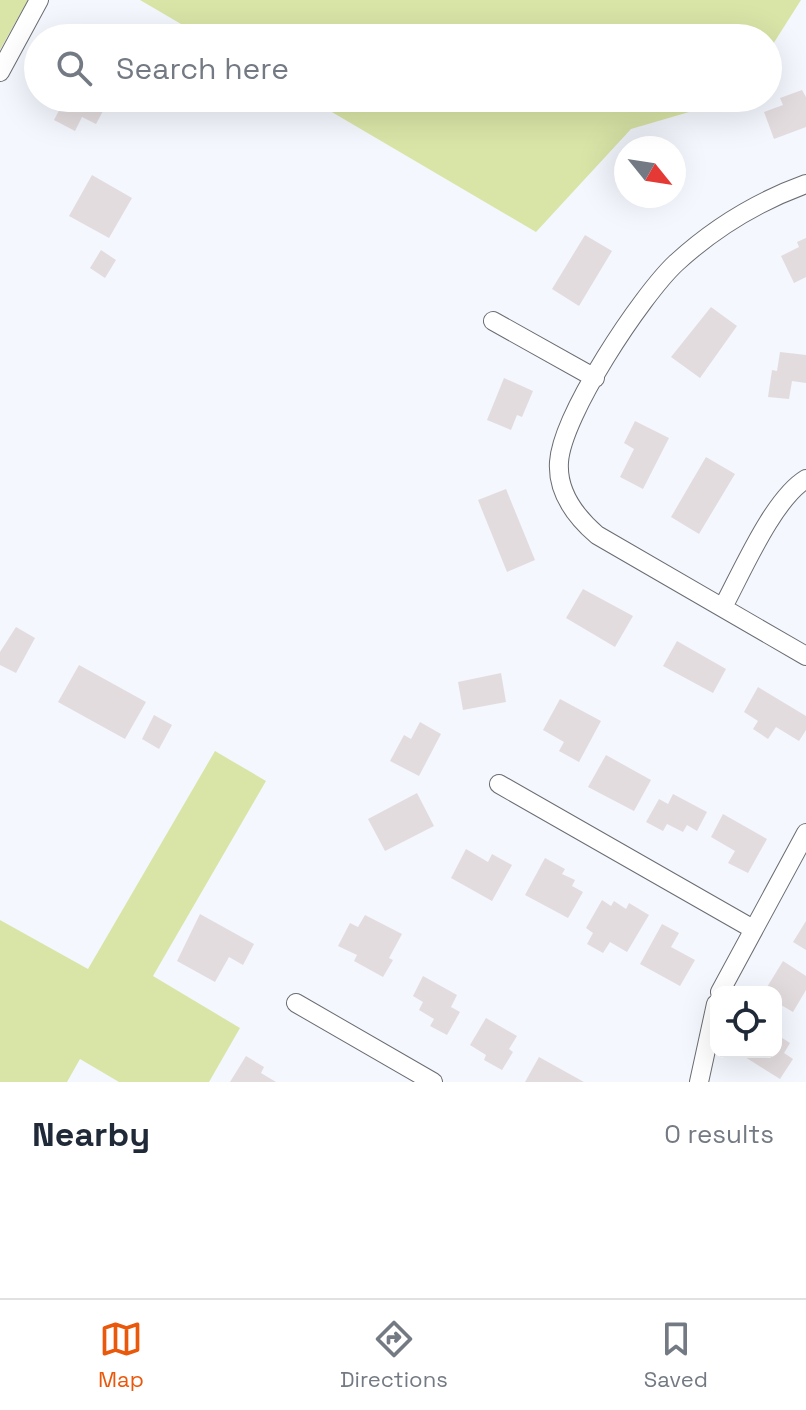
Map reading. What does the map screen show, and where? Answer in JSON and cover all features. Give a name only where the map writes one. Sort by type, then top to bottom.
[{"type":"street","points":[[26,24],[39,0]]},
{"type":"street","points":[[0,72],[24,28]]},
{"type":"street","points":[[806,184],[738,216],[702,241],[653,286],[618,338],[561,446],[560,478],[564,494],[574,511],[597,535],[806,656]]},
{"type":"street","points":[[493,321],[595,378]]},
{"type":"street","points":[[723,607],[780,505],[792,489],[806,479]]},
{"type":"street","points":[[499,784],[753,929]]},
{"type":"street","points":[[723,986],[806,833]]},
{"type":"street","points":[[296,1003],[433,1082]]},
{"type":"street","points":[[699,1082],[710,1032]]},
{"type":"green space","points":[[0,0],[28,0],[0,50]]},
{"type":"green space","points":[[140,0],[801,0],[782,30],[782,24],[181,24]]},
{"type":"green space","points":[[332,112],[689,112],[631,129],[625,136],[614,136],[614,147],[536,232]]},
{"type":"green space","points":[[215,751],[266,781],[153,976],[240,1028],[209,1082],[119,1082],[80,1059],[67,1082],[0,1082],[0,920],[88,969]]},
{"type":"building","points":[[802,90],[806,97],[806,127],[774,139],[764,112],[782,112],[782,97]]},
{"type":"building","points":[[58,112],[102,112],[96,124],[82,117],[75,131],[54,120]]},
{"type":"building","points":[[92,175],[132,198],[109,238],[69,216]]},
{"type":"building","points":[[585,235],[612,251],[579,306],[552,289]]},
{"type":"building","points":[[806,238],[806,277],[794,283],[781,256],[799,247],[797,242]]},
{"type":"building","points":[[101,250],[116,260],[105,278],[90,268]]},
{"type":"building","points":[[711,307],[737,326],[700,378],[671,357]]},
{"type":"building","points":[[780,352],[806,355],[806,383],[792,381],[789,399],[768,397],[772,370],[777,371]]},
{"type":"building","points":[[504,378],[533,391],[522,417],[517,415],[511,430],[487,420]]},
{"type":"building","points":[[635,421],[669,438],[643,489],[620,477],[634,449],[624,443]]},
{"type":"building","points":[[706,457],[735,474],[699,534],[671,517]]},
{"type":"building","points":[[506,489],[535,560],[507,572],[478,500]]},
{"type":"building","points":[[583,589],[633,616],[615,647],[566,618]]},
{"type":"building","points":[[16,627],[35,638],[16,673],[0,665],[0,652]]},
{"type":"building","points":[[677,641],[726,669],[713,693],[663,666]]},
{"type":"building","points":[[79,665],[146,702],[125,739],[58,702]]},
{"type":"building","points":[[501,673],[506,702],[463,710],[458,682]]},
{"type":"building","points":[[758,687],[806,716],[806,730],[799,741],[776,727],[768,739],[753,729],[758,721],[744,712]]},
{"type":"building","points":[[560,699],[601,721],[579,762],[559,751],[564,742],[543,730]]},
{"type":"building","points":[[154,715],[172,725],[159,749],[142,739]]},
{"type":"building","points":[[420,722],[441,734],[419,776],[390,761],[404,735],[411,739]]},
{"type":"building","points":[[606,755],[651,780],[634,811],[588,787]]},
{"type":"building","points":[[417,793],[434,826],[385,851],[368,819]]},
{"type":"building","points":[[673,794],[707,812],[697,831],[687,825],[683,832],[667,824],[663,831],[646,822],[659,799],[668,804]]},
{"type":"building","points":[[723,814],[767,839],[748,873],[728,863],[735,851],[711,837]]},
{"type":"building","points":[[466,849],[488,862],[492,854],[512,865],[492,901],[451,878]]},
{"type":"building","points":[[545,858],[565,869],[562,874],[575,880],[572,886],[583,892],[568,918],[525,895]]},
{"type":"building","points":[[602,900],[611,906],[614,901],[626,909],[629,903],[649,915],[627,952],[610,942],[603,953],[587,944],[593,933],[586,928]]},
{"type":"building","points":[[200,914],[254,944],[243,965],[229,957],[215,982],[177,961]]},
{"type":"building","points":[[365,915],[402,934],[383,977],[354,961],[357,955],[338,946],[350,923],[358,927]]},
{"type":"building","points":[[806,921],[806,950],[793,942]]},
{"type":"building","points":[[662,924],[679,933],[671,947],[695,960],[680,986],[640,964]]},
{"type":"building","points":[[783,961],[806,976],[806,990],[793,1012],[782,1006],[782,986],[768,986]]},
{"type":"building","points":[[423,976],[457,995],[451,1007],[460,1012],[447,1035],[430,1026],[434,1019],[419,1010],[423,1002],[413,996]]},
{"type":"building","points":[[486,1018],[517,1036],[509,1049],[513,1052],[502,1070],[484,1060],[486,1055],[470,1045]]},
{"type":"building","points":[[782,1038],[790,1043],[784,1053],[793,1059],[780,1079],[747,1058],[782,1058]]},
{"type":"building","points":[[246,1056],[264,1067],[261,1073],[276,1082],[230,1082]]},
{"type":"building","points":[[539,1057],[584,1082],[525,1082]]}]
